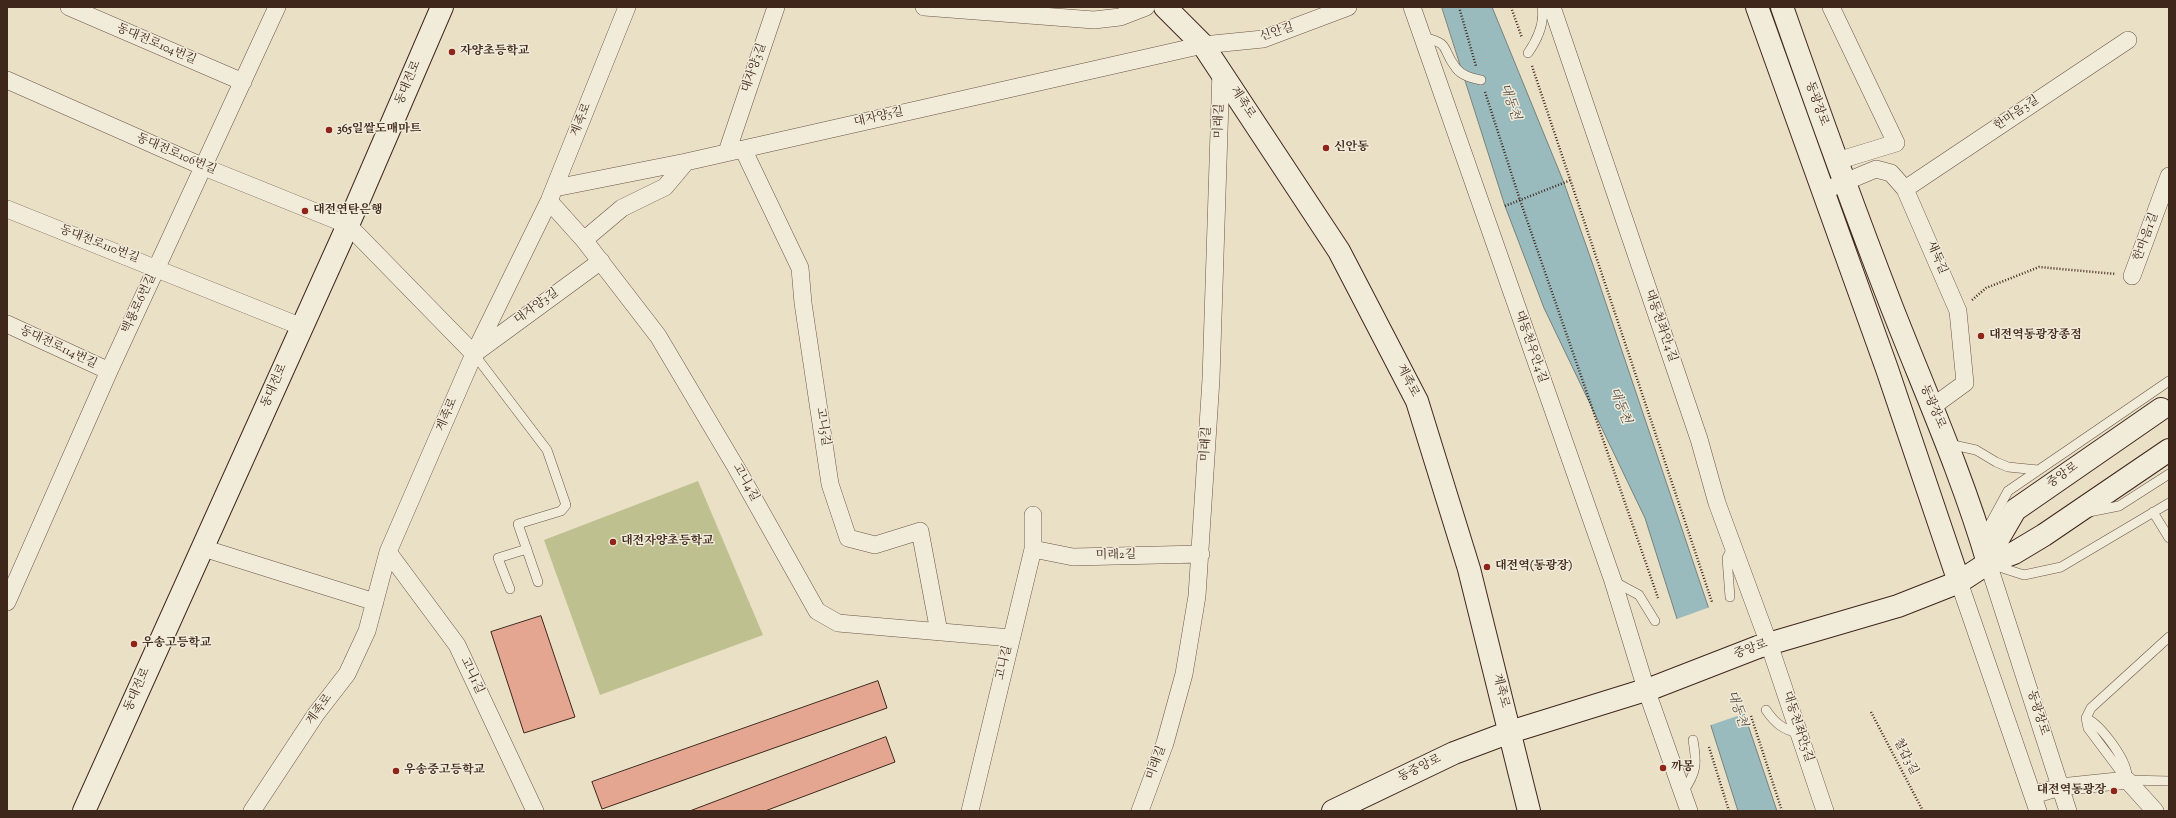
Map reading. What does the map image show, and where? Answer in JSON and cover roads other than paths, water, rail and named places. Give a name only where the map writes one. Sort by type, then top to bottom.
[{"type":"main road","name":"동대전로","points":[[84,811],[348,225],[442,7]]},
{"type":"main road","name":"계족로","points":[[1166,7],[1203,44],[1340,251],[1417,401],[1468,569],[1529,811]]},
{"type":"main road","name":"동광장로","points":[[1757,7],[1822,192],[1887,369],[1959,582]]},
{"type":"main road","name":"동광장로","points":[[1782,7],[1837,161],[1971,506],[1988,563]]},
{"type":"main road","name":"중앙로","points":[[1988,563],[1997,541],[2015,510],[2161,409]]},
{"type":"main road","name":"중앙로","points":[[1510,732],[1650,688],[1764,645],[1898,606],[1959,582],[1988,563],[2014,553],[2074,515],[2169,450]]},
{"type":"main road","name":"동중앙로","points":[[1333,811],[1454,753],[1510,732]]},
{"type":"street","name":"동대전로104번길","points":[[69,7],[243,82]]},
{"type":"street","name":"백룡로6번길","points":[[7,602],[11,585],[277,7]]},
{"type":"street","name":"계족로","points":[[252,811],[316,714],[347,674],[367,631],[388,552],[474,354],[552,195],[627,7]]},
{"type":"street","name":"대자양3길","points":[[735,151],[776,7]]},
{"type":"street","points":[[924,7],[1094,20],[1120,17],[1146,7]]},
{"type":"street","name":"신안길","points":[[1203,44],[1263,39],[1348,7]]},
{"type":"street","name":"대동천우안4길","points":[[1412,7],[1650,688],[1689,811]]},
{"type":"street","name":"대동천좌안4길","points":[[1552,7],[1699,438],[1717,503],[1733,546],[1764,645]]},
{"type":"street","points":[[1831,7],[1896,143],[1837,161]]},
{"type":"street","name":"한마음3길","points":[[1905,189],[2128,40]]},
{"type":"street","name":"대자양5길","points":[[552,195],[686,162],[1203,44]]},
{"type":"street","name":"미래길","points":[[1140,811],[1165,743],[1184,674],[1197,596],[1201,554],[1216,255],[1221,70]]},
{"type":"street","name":"동대전로106번길","points":[[7,80],[204,167],[348,225]]},
{"type":"street","name":"고니5길","points":[[735,151],[800,268],[803,303],[830,484],[848,538],[875,545],[920,531],[939,632]]},
{"type":"street","points":[[584,240],[622,208],[665,187],[686,162]]},
{"type":"street","name":"새둑길","points":[[1822,192],[1876,169],[1891,173],[1905,189],[1958,311],[1965,382],[1932,408]]},
{"type":"street","name":"한마음1길","points":[[2132,276],[2169,176]]},
{"type":"street","name":"고니4길","points":[[552,195],[584,240],[658,336],[737,468],[817,611],[838,623],[1011,638]]},
{"type":"street","name":"동대전로110번길","points":[[7,209],[302,327]]},
{"type":"street","points":[[348,225],[474,354]]},
{"type":"street","name":"대자양3길","points":[[474,354],[601,261]]},
{"type":"street","name":"동대전로114번길","points":[[7,324],[109,371]]},
{"type":"street","name":"고니길","points":[[970,811],[1032,549],[1032,515]]},
{"type":"street","points":[[203,548],[375,602]]},
{"type":"street","name":"미래2길","points":[[1032,549],[1073,557],[1201,554]]},
{"type":"street","name":"고니1길","points":[[388,552],[457,645],[535,811]]},
{"type":"street","name":"동광장로","points":[[1988,563],[2029,685],[2068,811]]},
{"type":"street","name":"동광장로","points":[[1959,582],[2036,803]]},
{"type":"street","name":"대동천좌안5길","points":[[1764,645],[1799,733],[1825,811]]},
{"type":"street","points":[[2036,803],[2060,787],[2127,780],[2155,811]]},
{"type":"lane","points":[[1528,53],[1535,43],[1542,23],[1542,7]]},
{"type":"lane","points":[[1422,37],[1440,42],[1446,47],[1456,68],[1466,76],[1481,80]]},
{"type":"lane","points":[[474,354],[547,450],[564,494],[566,504],[561,511],[518,524],[538,582]]},
{"type":"lane","points":[[2169,381],[2008,491],[1990,524],[1988,563],[2024,575],[2061,567],[2169,503]]},
{"type":"lane","points":[[1948,444],[1976,450],[1996,462],[2008,467],[2038,470]]},
{"type":"lane","points":[[2074,515],[2119,506],[2169,474]]},
{"type":"lane","points":[[2153,512],[2169,538]]},
{"type":"lane","points":[[1730,597],[1727,558],[1733,546]]},
{"type":"lane","points":[[510,589],[498,558],[526,549]]},
{"type":"lane","points":[[1613,581],[1639,595],[1655,621]]},
{"type":"lane","points":[[2169,637],[2092,708],[2086,718],[2094,722],[2123,761],[2126,766],[2127,780],[2169,781]]},
{"type":"lane","points":[[1766,710],[1774,721],[1787,730],[1799,733]]},
{"type":"lane","points":[[1683,792],[1695,773],[1696,759],[1693,740]]},
{"type":"water","name":"대동천","points":[[1442,7],[1492,7],[1564,183],[1777,811],[1738,811],[1645,518],[1544,308],[1505,206]]},
{"type":"place","name":"자양초등학교","points":[[452,52]]},
{"type":"place","name":"365일쌀도매마트","points":[[329,130]]},
{"type":"place","name":"신안동","points":[[1326,148]]},
{"type":"place","name":"대전연탄은행","points":[[305,211]]},
{"type":"place","name":"대전역동광장종점","points":[[1981,336]]},
{"type":"place","name":"대전자양초등학교","points":[[613,542]]},
{"type":"place","name":"대전역(동광장)","points":[[1487,567]]},
{"type":"place","name":"우송고등학교","points":[[134,644]]},
{"type":"place","name":"까몽","points":[[1663,768]]},
{"type":"place","name":"우송중고등학교","points":[[396,771]]},
{"type":"place","name":"대전역동광장","points":[[2114,791]]}]
